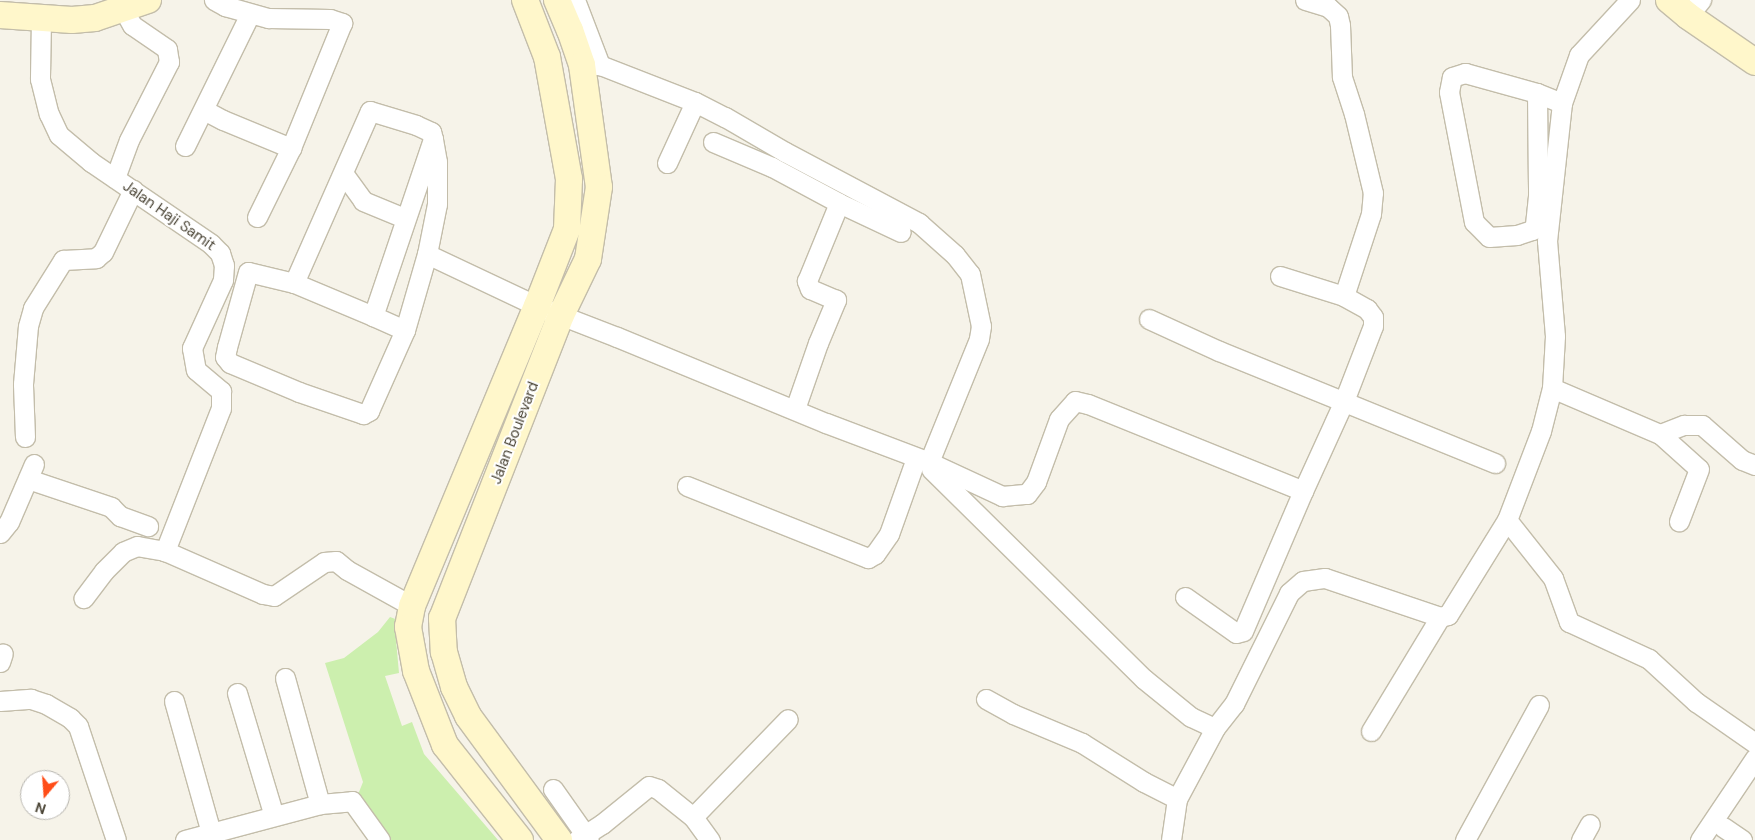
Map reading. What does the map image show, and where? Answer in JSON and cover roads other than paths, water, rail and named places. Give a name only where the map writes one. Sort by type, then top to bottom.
[{"type":"main road","points":[[0,14],[41,19],[72,20],[95,18],[148,0]]},
{"type":"main road","name":"Jalan Boulevard","points":[[520,840],[446,745],[416,671],[408,627],[412,606],[537,306],[566,229],[569,179],[547,57],[525,0]]},
{"type":"main road","name":"Jalan Boulevard","points":[[557,0],[570,30],[591,65],[599,187],[588,258],[561,315],[442,618],[444,652],[454,686],[468,716],[559,840]]},
{"type":"main road","points":[[1686,5],[1755,62]]},
{"type":"street","points":[[214,0],[225,6],[268,18],[330,19],[342,23],[291,148],[257,217]]},
{"type":"street","points":[[575,0],[591,65],[695,102],[919,223],[955,255],[970,274],[981,326],[980,339],[922,460],[890,534],[875,554],[868,558],[687,486]]},
{"type":"street","points":[[1305,0],[1328,7],[1338,16],[1342,77],[1354,114],[1373,193],[1371,214],[1344,296]]},
{"type":"street","points":[[1171,840],[1177,799],[1215,728],[1234,704],[1289,593],[1303,581],[1325,578],[1440,617],[1448,615],[1507,520],[1541,431],[1552,388],[1555,336],[1547,241],[1562,104],[1578,55],[1630,0]]},
{"type":"street","points":[[116,178],[129,140],[169,62],[167,49],[132,25],[123,9]]},
{"type":"street","points":[[185,146],[250,14]]},
{"type":"street","name":"Jalan Haji Samit","points":[[41,19],[40,79],[54,127],[66,143],[211,244],[220,253],[224,265],[223,280],[192,348],[196,370],[221,391],[221,408],[165,551]]},
{"type":"street","points":[[1537,93],[1538,196],[1535,226],[1532,230],[1517,235],[1489,236],[1474,222],[1449,86],[1452,77],[1465,73],[1537,93],[1562,104]]},
{"type":"street","points":[[667,163],[695,102]]},
{"type":"street","points":[[204,110],[223,120],[291,148]]},
{"type":"street","points":[[294,284],[371,110],[428,130],[433,139],[437,162],[437,204],[427,254],[405,330],[370,411],[363,414],[299,392],[230,363],[225,357],[248,272],[294,284],[405,330]]},
{"type":"street","points":[[372,316],[396,252],[404,218],[433,139]]},
{"type":"street","points":[[712,142],[772,167],[839,203],[901,232]]},
{"type":"street","points":[[343,173],[363,201],[404,218]]},
{"type":"street","points":[[25,437],[23,384],[28,326],[33,308],[63,260],[96,258],[103,252],[133,190]]},
{"type":"street","points":[[795,409],[818,342],[836,300],[810,289],[808,281],[839,203]]},
{"type":"street","points":[[427,254],[537,306],[922,460],[1002,496],[1027,494],[1036,482],[1059,419],[1075,401],[1097,408],[1303,491]]},
{"type":"street","points":[[1185,597],[1236,633],[1243,631],[1344,401],[1373,326],[1373,317],[1367,309],[1344,296],[1280,276]]},
{"type":"street","points":[[1149,319],[1219,351],[1495,463]]},
{"type":"street","points":[[1552,388],[1660,434],[1699,470],[1679,521]]},
{"type":"street","points":[[1660,434],[1684,425],[1702,425],[1742,460],[1755,465]]},
{"type":"street","points":[[922,460],[1144,679],[1191,717],[1215,728]]},
{"type":"street","points":[[0,533],[9,522],[31,471],[111,507],[120,516],[148,526]]},
{"type":"street","points":[[1507,520],[1553,578],[1569,622],[1648,659],[1696,702],[1755,743]]},
{"type":"street","points":[[84,598],[104,571],[123,552],[136,546],[165,551],[263,594],[274,596],[324,562],[336,561],[347,570],[412,606]]},
{"type":"street","points":[[1371,731],[1440,617]]},
{"type":"street","points":[[285,678],[320,804]]},
{"type":"street","points":[[237,693],[274,816]]},
{"type":"street","points":[[0,701],[31,699],[46,704],[70,718],[78,726],[116,840]]},
{"type":"street","points":[[986,699],[1013,714],[1082,743],[1144,782],[1177,799]]},
{"type":"street","points":[[174,702],[211,833]]},
{"type":"street","points":[[1465,840],[1539,705]]},
{"type":"street","points":[[693,817],[788,719]]},
{"type":"street","points":[[1700,840],[1755,758]]},
{"type":"street","points":[[1742,840],[1719,834],[1755,778]]},
{"type":"street","points":[[553,789],[583,838],[649,786],[658,788],[693,817],[710,840]]},
{"type":"street","points":[[186,840],[320,804],[352,801],[378,840]]}]
